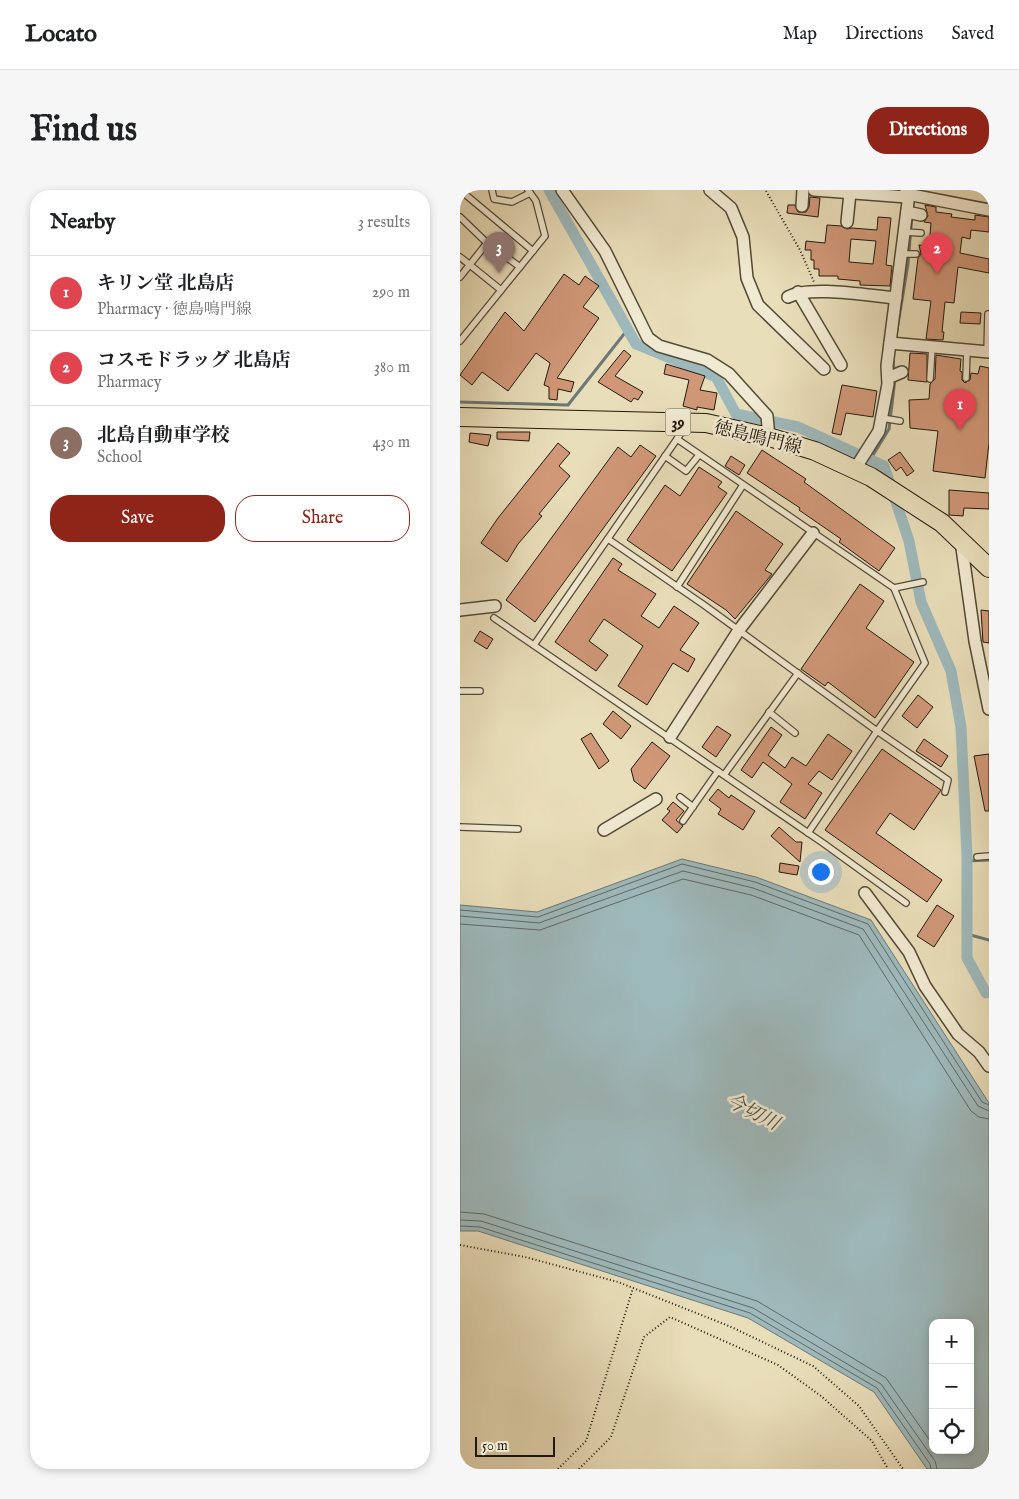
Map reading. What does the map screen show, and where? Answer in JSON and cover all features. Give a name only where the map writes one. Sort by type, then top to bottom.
[{"type":"main road","name":"徳島鳴門線","points":[[460,417],[688,422],[735,428],[769,437],[815,451],[855,469],[884,485],[942,523],[989,568]]},
{"type":"street","points":[[562,190],[605,252],[648,338],[659,346],[707,360],[729,374],[767,416],[769,437]]},
{"type":"street","points":[[710,190],[731,208],[743,237],[747,278],[758,305],[824,369]]},
{"type":"street","points":[[802,206],[803,190]]},
{"type":"street","points":[[814,190],[910,194],[989,210]]},
{"type":"street","points":[[847,222],[850,193]]},
{"type":"street","points":[[855,469],[879,431],[882,418],[910,194]]},
{"type":"street","points":[[907,212],[921,216]]},
{"type":"street","points":[[841,365],[793,294],[818,292],[896,298]]},
{"type":"street","points":[[890,343],[988,352]]},
{"type":"street","points":[[888,378],[902,372]]},
{"type":"street","points":[[670,737],[739,630],[813,532]]},
{"type":"street","points":[[961,541],[975,641],[989,709]]},
{"type":"street","points":[[460,610],[495,606]]},
{"type":"street","points":[[604,830],[656,799]]},
{"type":"street","points":[[864,893],[909,952],[925,986],[958,1034],[979,1052],[989,1066]]},
{"type":"lane","points":[[460,190],[533,251]]},
{"type":"lane","points":[[460,341],[545,236],[536,201],[529,191],[512,202],[494,198],[492,190]]},
{"type":"lane","points":[[460,217],[488,243],[520,267]]},
{"type":"lane","points":[[904,232],[921,233]]},
{"type":"lane","points":[[460,277],[488,243]]},
{"type":"lane","points":[[901,254],[916,254]]},
{"type":"lane","points":[[460,257],[501,290]]},
{"type":"lane","points":[[988,314],[988,352]]},
{"type":"lane","points":[[930,379],[932,347]]},
{"type":"lane","points":[[966,378],[967,350]]},
{"type":"lane","points":[[882,418],[900,420]]},
{"type":"lane","points":[[534,645],[688,422]]},
{"type":"lane","points":[[677,439],[894,588],[925,663],[808,833]]},
{"type":"lane","points":[[665,456],[686,471],[699,454]]},
{"type":"lane","points":[[677,587],[743,485]]},
{"type":"lane","points":[[608,539],[739,630],[877,732],[948,780],[945,792]]},
{"type":"lane","points":[[894,588],[923,582]]},
{"type":"lane","points":[[494,618],[670,737],[906,903]]},
{"type":"lane","points":[[682,821],[798,674]]},
{"type":"lane","points":[[460,691],[480,692]]},
{"type":"lane","points":[[769,712],[795,732]]},
{"type":"lane","points":[[680,797],[693,807]]},
{"type":"lane","points":[[460,827],[518,828]]},
{"type":"lane","points":[[977,857],[989,856]]},
{"type":"path","points":[[766,191],[800,250],[818,292]]},
{"type":"path","points":[[460,1245],[543,1262],[633,1288],[729,1326],[813,1366],[859,1406],[903,1469]]},
{"type":"path","points":[[558,1469],[586,1441],[633,1288]]},
{"type":"path","points":[[579,1469],[612,1436],[644,1337],[670,1317],[778,1365],[821,1396],[872,1441],[888,1469]]},
{"type":"water","name":"今切川","points":[[682,859],[756,877],[871,920],[989,1103],[989,1469],[927,1469],[874,1392],[748,1318],[478,1231],[460,1231],[460,905],[537,912]]},
{"type":"building","points":[[810,197],[820,198],[818,217],[787,213],[788,205],[795,205],[798,212],[806,212],[809,207]]},
{"type":"building","points":[[925,205],[936,207],[936,212],[952,214],[951,217],[975,220],[975,215],[989,217],[989,232],[971,230],[970,239],[962,237],[960,253],[989,259],[989,273],[958,267],[954,303],[945,302],[943,340],[926,339],[931,301],[913,299],[918,258],[921,254],[919,245],[929,246],[931,223],[924,222],[928,216]]},
{"type":"building","points":[[878,217],[891,218],[886,265],[892,266],[890,286],[860,285],[860,281],[838,279],[838,276],[819,276],[819,269],[814,269],[814,260],[811,260],[811,250],[805,250],[806,241],[825,243],[827,225],[841,226],[847,229],[877,230]],"holes":[[[851,239],[876,241],[873,264],[849,262]]]},
{"type":"building","points":[[564,274],[579,285],[585,276],[599,286],[583,307],[599,318],[557,378],[574,382],[571,392],[558,389],[557,400],[549,399],[549,387],[544,385],[550,363],[536,353],[508,391],[482,372],[472,385],[460,375],[505,312],[524,331]]},
{"type":"building","points":[[961,312],[981,313],[980,324],[960,323]]},
{"type":"building","points":[[624,350],[631,356],[615,376],[643,392],[638,400],[634,398],[631,402],[598,382]]},
{"type":"building","points":[[910,353],[927,354],[927,382],[908,380]]},
{"type":"building","points":[[936,355],[961,359],[960,371],[962,372],[962,380],[965,383],[970,380],[971,373],[978,374],[980,366],[989,368],[989,443],[985,478],[933,471],[938,431],[910,428],[909,400],[929,399],[930,384],[935,379]]},
{"type":"building","points":[[666,364],[705,376],[700,390],[717,393],[714,410],[697,407],[697,410],[683,406],[689,380],[664,374]]},
{"type":"building","points":[[842,385],[877,391],[873,417],[846,413],[841,435],[832,433]]},
{"type":"building","points":[[497,432],[530,432],[529,441],[497,439]]},
{"type":"building","points":[[470,433],[491,435],[488,446],[469,442]]},
{"type":"building","points":[[558,443],[570,453],[559,466],[570,476],[539,514],[542,516],[518,544],[507,562],[481,543],[498,518]]},
{"type":"building","points":[[640,445],[656,456],[535,622],[506,600],[618,447],[631,457]]},
{"type":"building","points":[[762,450],[806,479],[804,482],[895,548],[879,571],[839,542],[841,539],[799,510],[800,508],[747,473]]},
{"type":"building","points":[[900,452],[914,471],[907,476],[901,467],[896,471],[888,460]]},
{"type":"building","points":[[731,456],[745,465],[739,475],[725,466]]},
{"type":"building","points":[[699,467],[722,482],[718,487],[727,493],[672,571],[627,540],[665,485],[680,496]]},
{"type":"building","points":[[949,490],[989,493],[989,509],[964,508],[963,516],[949,515]]},
{"type":"building","points":[[736,511],[783,544],[765,570],[772,574],[735,619],[726,610],[687,584]]},
{"type":"building","points":[[613,558],[622,564],[618,570],[656,594],[641,616],[659,628],[674,606],[699,623],[680,650],[695,659],[688,672],[673,663],[647,705],[618,686],[643,646],[604,619],[589,641],[608,655],[596,671],[555,642]]},
{"type":"building","points":[[860,584],[884,601],[866,628],[914,662],[875,718],[828,682],[825,686],[801,669]]},
{"type":"building","points":[[981,610],[989,611],[989,643],[983,642]]},
{"type":"building","points":[[480,631],[493,639],[487,649],[474,641]]},
{"type":"building","points":[[918,695],[933,707],[917,728],[902,716]]},
{"type":"building","points":[[613,711],[631,726],[621,739],[603,724]]},
{"type":"building","points":[[717,726],[731,735],[716,757],[702,747]]},
{"type":"building","points":[[771,727],[782,735],[768,755],[785,768],[792,757],[806,766],[828,734],[852,751],[832,780],[819,771],[808,784],[822,793],[805,819],[780,802],[792,784],[763,762],[752,778],[741,770]]},
{"type":"building","points":[[591,733],[609,761],[599,769],[581,739]]},
{"type":"building","points":[[924,739],[948,756],[941,767],[916,751]]},
{"type":"building","points":[[652,742],[670,756],[645,789],[634,781],[631,769]]},
{"type":"building","points":[[882,749],[941,790],[914,830],[890,813],[876,833],[942,880],[927,902],[825,830]]},
{"type":"building","points":[[989,754],[989,811],[985,811],[974,756]]},
{"type":"building","points":[[718,789],[729,798],[731,795],[755,811],[743,830],[718,814],[721,809],[709,800]]},
{"type":"building","points":[[673,802],[684,811],[676,820],[683,826],[677,833],[662,820],[670,811],[667,809]]},
{"type":"building","points":[[779,827],[796,842],[802,842],[800,862],[771,836]]},
{"type":"building","points":[[780,863],[799,866],[797,875],[779,872]]},
{"type":"building","points":[[937,905],[954,916],[934,947],[917,936]]},
{"type":"waterway","points":[[549,190],[636,344],[716,377],[736,414],[798,427],[884,466],[909,541],[921,602],[951,671],[961,727],[967,856],[967,958],[986,993]]},
{"type":"waterway","points":[[897,330],[908,264],[912,215]]},
{"type":"waterway","points":[[460,402],[568,405],[628,329]]},
{"type":"waterway","points":[[893,356],[894,373]]},
{"type":"waterway","points":[[870,460],[889,429],[895,379]]},
{"type":"waterway","points":[[967,861],[989,860]]},
{"type":"waterway","points":[[967,934],[989,940]]},
{"type":"place","name":"北島自動車学校","points":[[499,273]]},
{"type":"place","name":"コスモドラッグ 北島店","points":[[937,274]]},
{"type":"place","name":"キリン堂 北島店","points":[[960,430]]}]
